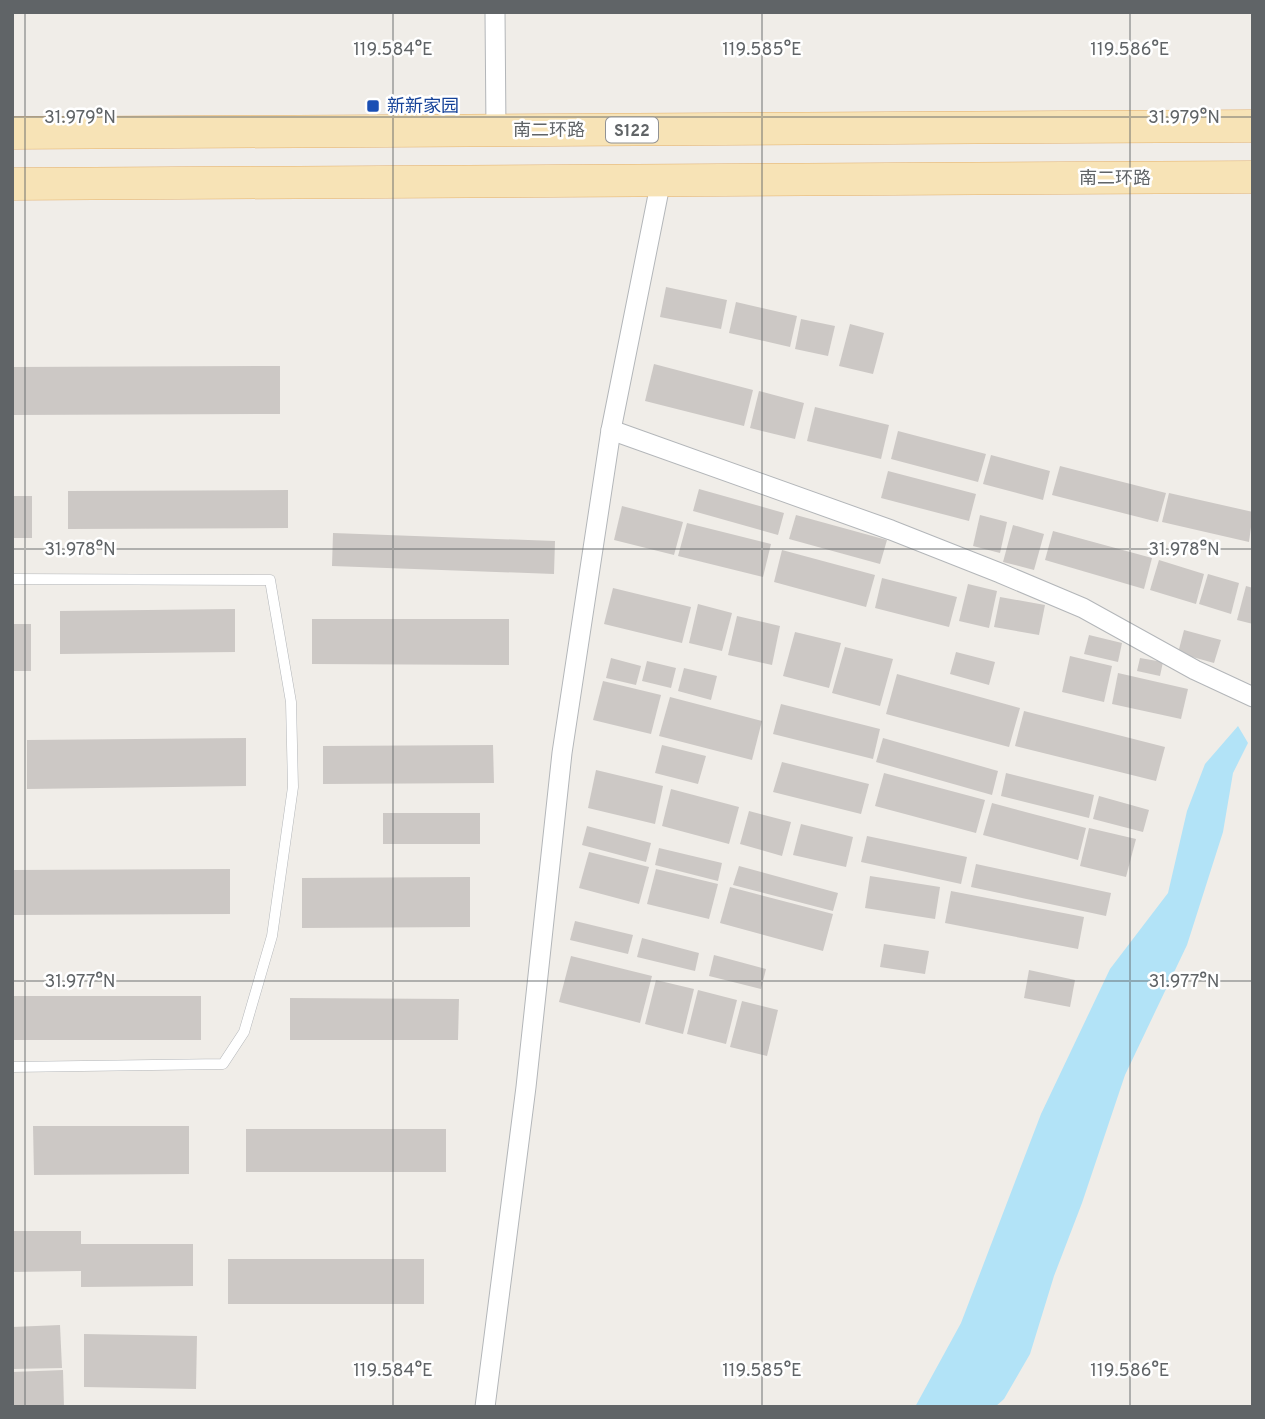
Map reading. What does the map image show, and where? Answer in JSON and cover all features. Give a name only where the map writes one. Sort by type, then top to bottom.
[{"type":"main road","name":"南二环路","points":[[12,133],[1253,126]]},
{"type":"main road","points":[[661,180],[662,130]]},
{"type":"main road","name":"南二环路","points":[[12,184],[1253,177]]},
{"type":"street","points":[[495,12],[496,131]]},
{"type":"street","points":[[485,1407],[526,1087],[562,753],[611,429],[661,180]]},
{"type":"street","points":[[611,429],[891,530],[1000,573],[1083,608],[1195,670],[1253,696]]},
{"type":"lane","points":[[12,579],[270,580],[291,702],[293,787],[272,936],[244,1032],[223,1064],[12,1066]]},
{"type":"water","points":[[1238,726],[1248,743],[1233,773],[1223,832],[1187,945],[1125,1075],[1054,1276],[1030,1354],[1004,1399],[995,1407],[915,1407],[961,1323],[1041,1114],[1110,969],[1168,893],[1187,811],[1205,764]]},
{"type":"building","points":[[666,287],[727,300],[721,329],[660,317]]},
{"type":"building","points":[[736,302],[797,316],[790,347],[729,333]]},
{"type":"building","points":[[801,319],[835,326],[828,356],[795,349]]},
{"type":"building","points":[[850,324],[884,333],[873,374],[839,366]]},
{"type":"building","points":[[654,364],[753,390],[744,426],[645,401]]},
{"type":"building","points":[[280,366],[280,414],[12,415],[12,367]]},
{"type":"building","points":[[759,391],[804,403],[795,439],[750,428]]},
{"type":"building","points":[[815,407],[889,425],[881,459],[807,441]]},
{"type":"building","points":[[898,431],[986,454],[978,482],[891,459]]},
{"type":"building","points":[[991,455],[1050,471],[1043,500],[983,484]]},
{"type":"building","points":[[1060,466],[1166,493],[1158,522],[1052,495]]},
{"type":"building","points":[[888,471],[976,494],[969,521],[881,498]]},
{"type":"building","points":[[699,489],[784,513],[778,535],[693,511]]},
{"type":"building","points":[[288,490],[288,528],[68,529],[68,491]]},
{"type":"building","points":[[1169,493],[1253,512],[1249,542],[1162,522]]},
{"type":"building","points":[[12,496],[32,496],[32,538],[12,538]]},
{"type":"building","points":[[622,506],[683,522],[674,555],[614,540]]},
{"type":"building","points":[[796,515],[887,540],[880,564],[789,539]]},
{"type":"building","points":[[980,515],[1007,522],[1000,553],[973,546]]},
{"type":"building","points":[[687,523],[771,544],[763,577],[678,556]]},
{"type":"building","points":[[1013,525],[1044,534],[1034,570],[1003,562]]},
{"type":"building","points":[[1053,531],[1152,558],[1144,589],[1045,560]]},
{"type":"building","points":[[333,533],[555,541],[554,574],[332,566]]},
{"type":"building","points":[[782,550],[875,575],[866,607],[774,582]]},
{"type":"building","points":[[1159,560],[1204,574],[1196,604],[1150,590]]},
{"type":"building","points":[[1208,574],[1239,583],[1231,614],[1199,604]]},
{"type":"building","points":[[882,578],[957,597],[949,627],[875,608]]},
{"type":"building","points":[[968,584],[997,591],[989,628],[959,621]]},
{"type":"building","points":[[1246,586],[1253,588],[1253,624],[1237,620]]},
{"type":"building","points":[[613,588],[691,607],[682,643],[604,624]]},
{"type":"building","points":[[1000,597],[1045,605],[1039,635],[994,627]]},
{"type":"building","points":[[698,604],[732,613],[722,651],[689,643]]},
{"type":"building","points":[[235,609],[235,652],[60,654],[60,611]]},
{"type":"building","points":[[737,616],[780,626],[772,665],[728,655]]},
{"type":"building","points":[[312,619],[509,619],[509,665],[312,664]]},
{"type":"building","points":[[12,624],[31,624],[31,671],[12,671]]},
{"type":"building","points":[[1184,630],[1221,640],[1214,663],[1178,653]]},
{"type":"building","points":[[795,632],[841,643],[829,688],[783,676]]},
{"type":"building","points":[[1089,635],[1122,643],[1118,662],[1084,654]]},
{"type":"building","points":[[845,647],[893,659],[880,706],[832,693]]},
{"type":"building","points":[[956,652],[995,662],[989,685],[950,674]]},
{"type":"building","points":[[1070,656],[1112,666],[1104,702],[1062,692]]},
{"type":"building","points":[[611,658],[641,666],[636,685],[606,678]]},
{"type":"building","points":[[1140,658],[1163,662],[1160,676],[1137,671]]},
{"type":"building","points":[[647,661],[676,668],[671,688],[642,681]]},
{"type":"building","points":[[684,668],[717,676],[711,700],[678,691]]},
{"type":"building","points":[[1118,673],[1188,689],[1181,719],[1112,704]]},
{"type":"building","points":[[897,674],[1020,708],[1009,747],[886,714]]},
{"type":"building","points":[[603,681],[661,695],[651,734],[593,720]]},
{"type":"building","points":[[670,697],[762,721],[752,760],[659,736]]},
{"type":"building","points":[[781,704],[880,729],[873,759],[773,734]]},
{"type":"building","points":[[1024,711],[1165,747],[1156,781],[1015,746]]},
{"type":"building","points":[[246,738],[246,786],[27,789],[27,740]]},
{"type":"building","points":[[883,738],[998,771],[992,795],[876,762]]},
{"type":"building","points":[[493,745],[494,783],[323,784],[323,746]]},
{"type":"building","points":[[662,745],[706,756],[698,784],[655,773]]},
{"type":"building","points":[[782,762],[869,784],[861,814],[773,792]]},
{"type":"building","points":[[596,770],[663,786],[655,824],[588,808]]},
{"type":"building","points":[[884,773],[985,800],[976,833],[875,806]]},
{"type":"building","points":[[1006,773],[1094,795],[1089,818],[1001,796]]},
{"type":"building","points":[[671,789],[739,807],[729,844],[662,826]]},
{"type":"building","points":[[1099,796],[1149,810],[1143,832],[1093,819]]},
{"type":"building","points":[[992,803],[1086,828],[1078,860],[983,835]]},
{"type":"building","points":[[749,811],[791,822],[782,856],[740,844]]},
{"type":"building","points":[[383,813],[480,813],[480,844],[383,844]]},
{"type":"building","points":[[801,824],[853,837],[846,867],[793,855]]},
{"type":"building","points":[[587,826],[651,843],[646,862],[582,845]]},
{"type":"building","points":[[1089,828],[1136,839],[1126,877],[1080,866]]},
{"type":"building","points":[[867,836],[967,857],[961,884],[861,862]]},
{"type":"building","points":[[659,848],[722,863],[718,881],[655,865]]},
{"type":"building","points":[[589,852],[649,867],[639,904],[579,888]]},
{"type":"building","points":[[976,864],[1111,893],[1106,916],[971,887]]},
{"type":"building","points":[[739,866],[838,893],[833,911],[733,885]]},
{"type":"building","points":[[230,869],[230,914],[12,915],[12,870]]},
{"type":"building","points":[[656,869],[718,884],[709,919],[647,904]]},
{"type":"building","points":[[870,876],[940,887],[935,919],[865,908]]},
{"type":"building","points":[[470,877],[470,927],[302,928],[302,878]]},
{"type":"building","points":[[730,887],[833,914],[823,951],[720,923]]},
{"type":"building","points":[[951,891],[1084,917],[1078,949],[945,923]]},
{"type":"building","points":[[575,921],[633,935],[628,954],[570,940]]},
{"type":"building","points":[[642,938],[699,953],[695,971],[637,957]]},
{"type":"building","points":[[884,944],[929,951],[925,974],[880,967]]},
{"type":"building","points":[[714,955],[766,969],[761,989],[709,976]]},
{"type":"building","points":[[571,956],[652,976],[640,1023],[559,1002]]},
{"type":"building","points":[[1029,970],[1075,980],[1070,1007],[1024,998]]},
{"type":"building","points":[[656,980],[694,989],[683,1034],[645,1024]]},
{"type":"building","points":[[698,990],[737,1000],[726,1044],[687,1034]]},
{"type":"building","points":[[12,996],[201,996],[201,1040],[12,1040]]},
{"type":"building","points":[[290,998],[459,999],[458,1040],[290,1040]]},
{"type":"building","points":[[742,1001],[778,1010],[767,1056],[730,1047]]},
{"type":"building","points":[[33,1126],[189,1126],[189,1174],[34,1175]]},
{"type":"building","points":[[246,1129],[446,1129],[446,1172],[246,1172]]},
{"type":"building","points":[[12,1231],[81,1231],[81,1244],[193,1244],[193,1286],[81,1287],[81,1271],[12,1272]]},
{"type":"building","points":[[228,1259],[424,1259],[424,1304],[228,1304]]},
{"type":"building","points":[[60,1325],[62,1368],[12,1369],[12,1327]]},
{"type":"building","points":[[84,1334],[197,1336],[196,1389],[84,1387]]},
{"type":"building","points":[[63,1370],[64,1407],[12,1407],[12,1372]]},
{"type":"place","name":"新新家园","points":[[373,106]]}]
